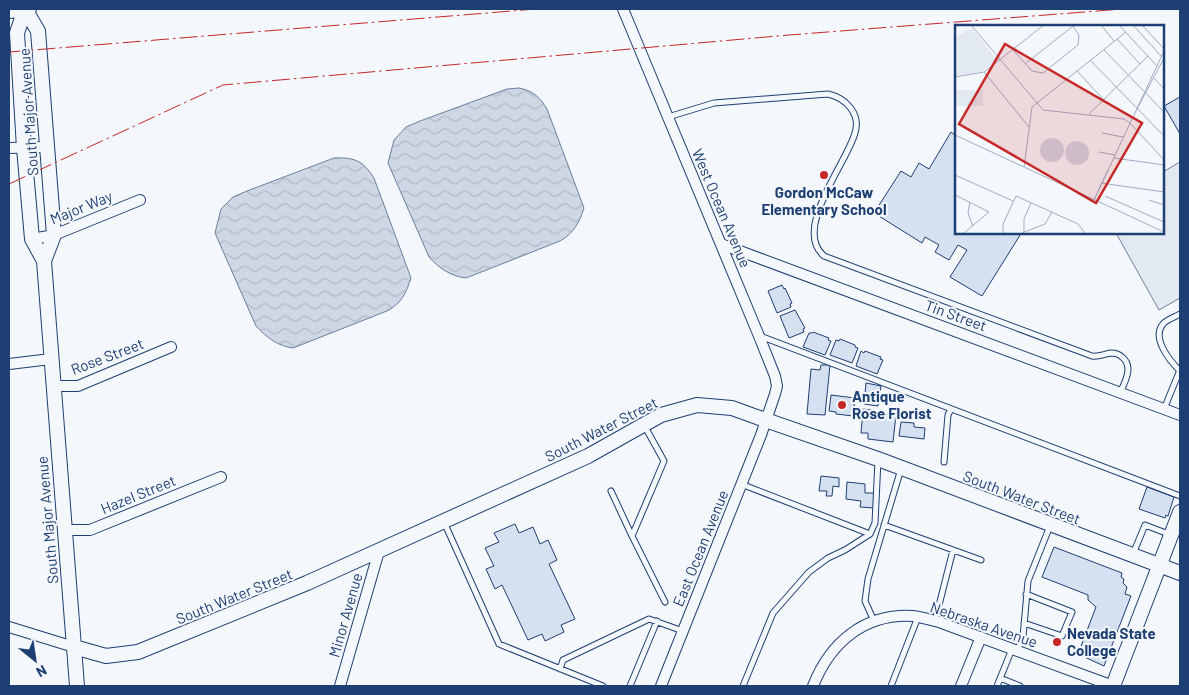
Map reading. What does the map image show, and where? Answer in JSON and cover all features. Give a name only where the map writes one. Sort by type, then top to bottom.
[{"type":"main road","name":"South Major Avenue","points":[[25,9],[38,31],[54,235],[44,261]]},
{"type":"main road","name":"South Major Avenue","points":[[25,9],[17,33],[24,148],[32,239],[44,261],[52,386],[77,686]]},
{"type":"main road","points":[[9,11],[29,9]]},
{"type":"main road","name":"South Water Street","points":[[74,647],[106,656],[138,652],[307,583],[588,456],[661,414],[697,405],[732,408],[878,459],[1180,573]]},
{"type":"main road","points":[[1113,686],[1180,512]]},
{"type":"street","name":"West Ocean Avenue","points":[[623,9],[776,376],[777,386],[766,420]]},
{"type":"street","points":[[9,148],[47,148]]},
{"type":"street","name":"Major Way","points":[[32,239],[54,235],[140,200]]},
{"type":"street","name":"Tin Street","points":[[721,244],[1180,415]]},
{"type":"street","name":"Rose Street","points":[[52,386],[78,386],[171,347]]},
{"type":"street","points":[[9,364],[51,359]]},
{"type":"street","name":"East Ocean Avenue","points":[[661,686],[766,420]]},
{"type":"street","name":"Hazel Street","points":[[65,530],[90,530],[221,477]]},
{"type":"street","name":"Minor Avenue","points":[[340,686],[378,551]]},
{"type":"street","name":"Nebraska Avenue","points":[[813,686],[820,668],[845,637],[874,621],[888,617],[918,617],[935,621],[1113,686]]},
{"type":"street","points":[[9,627],[74,647]]},
{"type":"street","points":[[961,686],[980,637]]},
{"type":"lane","points":[[668,117],[714,103],[828,94],[844,100],[855,117],[856,131],[850,147],[827,188],[817,219],[813,240],[819,252],[824,256],[863,271],[1092,356],[1099,357],[1111,353],[1119,354],[1126,360],[1128,371],[1120,393]]},
{"type":"lane","points":[[1164,409],[1180,370],[1170,361],[1159,338],[1159,331],[1163,323],[1180,314]]},
{"type":"lane","points":[[759,336],[1180,496]]},
{"type":"lane","points":[[944,462],[948,415],[951,409]]},
{"type":"lane","points":[[632,536],[664,461],[644,424]]},
{"type":"lane","points":[[743,686],[773,613],[809,572],[828,558],[846,550],[870,534],[875,523],[878,459]]},
{"type":"lane","points":[[874,621],[865,601],[868,579],[901,468]]},
{"type":"lane","points":[[741,484],[870,534]]},
{"type":"lane","points":[[611,492],[664,602]]},
{"type":"lane","points":[[444,521],[499,644],[603,686]]},
{"type":"lane","points":[[997,686],[1023,637],[1028,581],[1050,525]]},
{"type":"lane","points":[[1133,556],[1145,525],[1172,535]]},
{"type":"lane","points":[[884,526],[981,560]]},
{"type":"lane","points":[[935,621],[953,550]]},
{"type":"lane","points":[[1024,623],[1062,636],[1072,612],[1026,594]]},
{"type":"lane","points":[[891,686],[918,617]]},
{"type":"lane","points":[[560,669],[563,660],[649,619],[683,631]]},
{"type":"lane","points":[[630,686],[657,621]]},
{"type":"lane","points":[[1000,678],[1020,686]]},
{"type":"shaded area","points":[[1180,162],[1180,298],[1159,310],[1117,234],[1164,234],[1164,171]]},
{"type":"water","points":[[519,88],[535,95],[547,109],[584,208],[575,227],[569,235],[560,241],[466,278],[455,275],[441,268],[429,257],[388,163],[394,140],[406,127],[420,121],[507,89]]},
{"type":"water","points":[[334,158],[348,158],[358,161],[374,178],[411,278],[403,297],[387,311],[293,348],[288,347],[273,341],[256,326],[215,233],[221,209],[233,197]]},
{"type":"building","points":[[1180,97],[1180,134],[1164,106]]},
{"type":"building","points":[[951,132],[955,135],[955,234],[1021,234],[982,296],[950,277],[967,250],[958,245],[949,260],[935,252],[939,245],[925,237],[922,243],[874,213],[901,171],[911,177],[919,163],[929,169]]},
{"type":"building","points":[[782,285],[792,303],[790,304],[791,307],[777,313],[768,291]]},
{"type":"building","points":[[795,310],[805,328],[803,329],[804,332],[789,338],[780,316]]},
{"type":"building","points":[[813,332],[829,338],[828,340],[831,341],[825,355],[803,347],[809,333]]},
{"type":"building","points":[[840,339],[858,348],[852,363],[830,355],[836,340],[839,341]]},
{"type":"building","points":[[861,351],[881,357],[880,359],[883,360],[877,374],[856,366]]},
{"type":"building","points":[[821,365],[830,365],[825,415],[807,414],[811,369],[820,370]]},
{"type":"building","points":[[866,383],[881,386],[878,406],[864,404]]},
{"type":"building","name":"Antique Rose Florist","points":[[831,395],[855,398],[853,416],[836,414],[836,412],[829,411]]},
{"type":"building","points":[[863,409],[871,410],[871,413],[896,415],[893,442],[868,439],[868,433],[861,433]]},
{"type":"building","points":[[901,422],[914,423],[914,427],[925,428],[924,439],[899,436]]},
{"type":"building","points":[[821,476],[839,478],[839,487],[833,486],[832,496],[826,496],[827,491],[819,491]]},
{"type":"building","points":[[847,482],[865,484],[865,493],[874,493],[874,508],[860,507],[861,501],[846,499]]},
{"type":"building","points":[[1147,487],[1174,497],[1168,516],[1166,515],[1165,518],[1139,509]]},
{"type":"building","points":[[515,524],[519,533],[533,527],[540,544],[548,540],[557,560],[549,564],[575,619],[561,625],[564,632],[545,641],[542,634],[528,640],[502,585],[495,589],[486,569],[494,566],[485,548],[499,542],[494,533]]},
{"type":"building","points":[[1054,547],[1122,573],[1123,583],[1127,587],[1125,594],[1131,596],[1104,666],[1078,654],[1096,607],[1088,600],[1088,595],[1042,577]]},
{"type":"power","points":[[9,52],[536,9]]},
{"type":"power","points":[[9,184],[223,85],[789,35],[1123,9]]},
{"type":"place","name":"Gordon McCaw Elementary School","points":[[824,175]]},
{"type":"place","name":"Antique Rose Florist","points":[[842,405]]},
{"type":"place","name":"Nevada State College","points":[[1057,642]]}]
